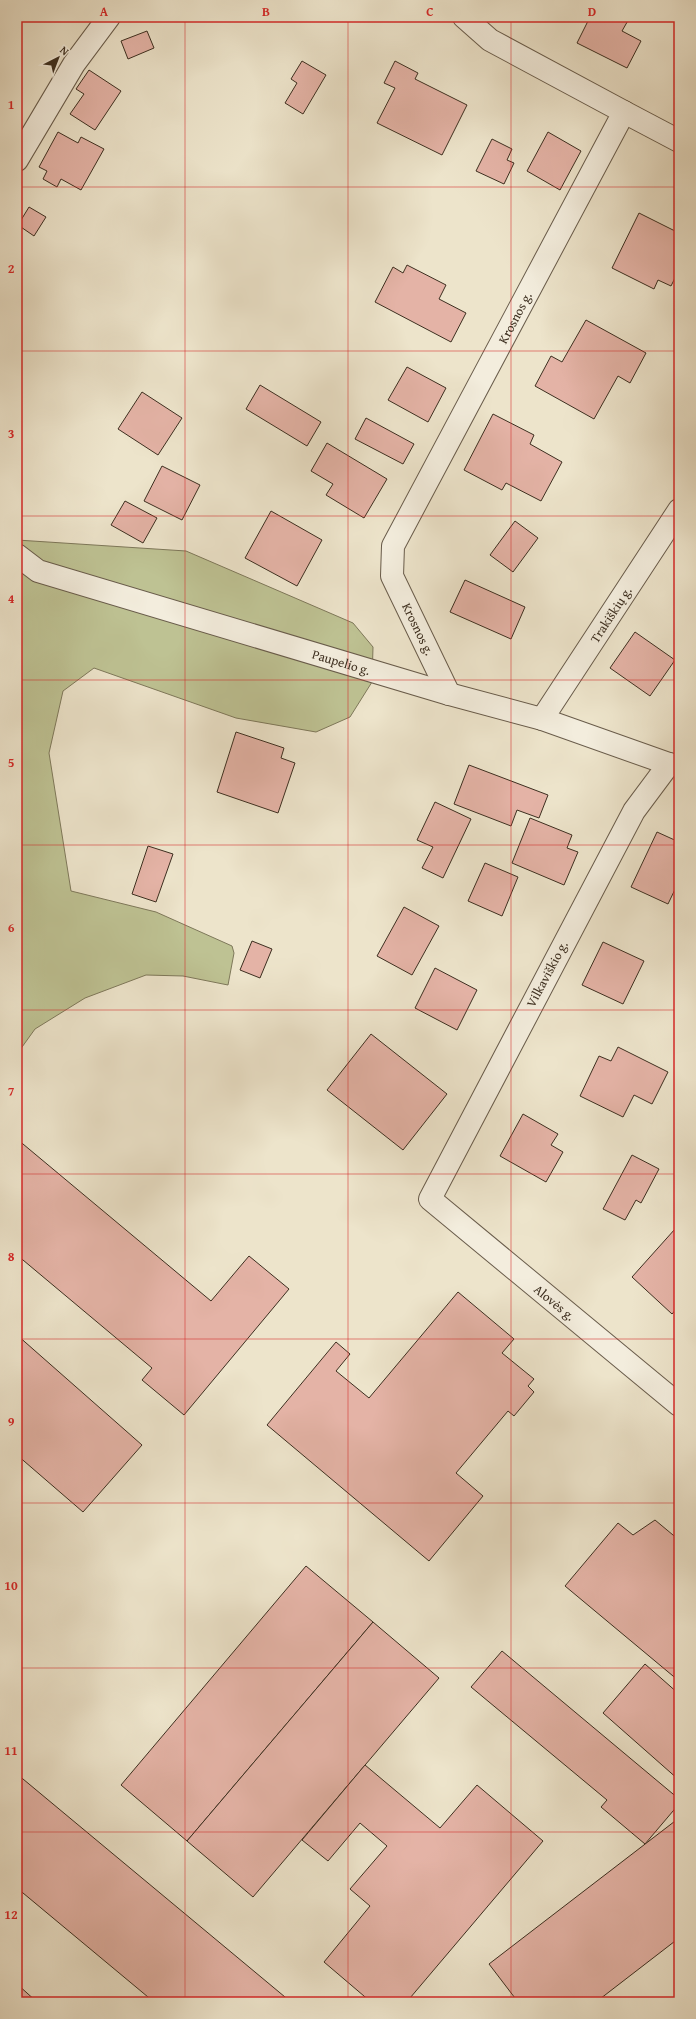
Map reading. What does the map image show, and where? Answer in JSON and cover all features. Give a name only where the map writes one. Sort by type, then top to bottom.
[{"type":"street","points":[[17,160],[74,64],[109,17]]},
{"type":"street","points":[[464,17],[490,40],[679,140]]},
{"type":"street","name":"Krosnos g.","points":[[449,694],[392,576],[393,546],[624,112]]},
{"type":"street","name":"Trakiškių g.","points":[[542,719],[679,510]]},
{"type":"street","name":"Paupelio g.","points":[[17,555],[38,571],[449,694],[542,719],[674,765]]},
{"type":"street","name":"Vilkaviškio g.","points":[[430,1199],[634,811],[674,765]]},
{"type":"street","name":"Alovės g.","points":[[430,1199],[679,1404]]},
{"type":"green space","points":[[17,540],[186,551],[353,623],[373,647],[372,682],[350,717],[316,732],[236,718],[94,668],[63,691],[49,753],[71,891],[156,912],[232,946],[234,953],[228,985],[183,976],[146,975],[85,998],[35,1029],[17,1054]]},
{"type":"building","points":[[590,17],[630,17],[622,31],[641,41],[627,68],[577,43]]},
{"type":"building","points":[[147,31],[154,48],[128,59],[121,41]]},
{"type":"building","points":[[302,61],[326,75],[303,114],[285,103],[297,83],[291,79]]},
{"type":"building","points":[[395,61],[418,73],[415,79],[467,105],[442,155],[377,123],[395,88],[384,83]]},
{"type":"building","points":[[89,70],[121,91],[95,130],[70,114],[84,94],[76,89]]},
{"type":"building","points":[[58,132],[78,143],[81,137],[104,149],[81,190],[61,179],[57,187],[43,179],[47,171],[39,167]]},
{"type":"building","points":[[548,132],[581,151],[560,190],[527,171]]},
{"type":"building","points":[[492,139],[512,149],[507,160],[514,163],[504,184],[476,171]]},
{"type":"building","points":[[29,207],[46,217],[34,236],[18,225]]},
{"type":"building","points":[[639,213],[679,233],[679,270],[671,286],[658,280],[654,289],[612,268]]},
{"type":"building","points":[[407,265],[446,285],[439,299],[466,313],[451,342],[375,302],[393,267],[403,273]]},
{"type":"building","points":[[586,320],[646,353],[630,383],[618,376],[594,419],[535,386],[551,356],[562,362]]},
{"type":"building","points":[[407,367],[446,388],[428,422],[388,400]]},
{"type":"building","points":[[260,385],[321,422],[307,446],[246,409]]},
{"type":"building","points":[[142,392],[182,418],[158,455],[118,429]]},
{"type":"building","points":[[493,414],[534,435],[530,444],[562,462],[541,501],[506,483],[502,490],[464,470]]},
{"type":"building","points":[[366,418],[414,444],[403,464],[355,439]]},
{"type":"building","points":[[327,443],[387,479],[364,518],[326,495],[333,484],[311,471]]},
{"type":"building","points":[[162,466],[200,485],[182,520],[144,501]]},
{"type":"building","points":[[125,501],[157,518],[143,543],[111,525]]},
{"type":"building","points":[[271,511],[322,540],[297,586],[245,558]]},
{"type":"building","points":[[515,521],[538,538],[513,572],[490,555]]},
{"type":"building","points":[[465,580],[525,607],[511,639],[450,612]]},
{"type":"building","points":[[635,632],[675,660],[650,696],[610,668]]},
{"type":"building","points":[[236,732],[284,748],[281,758],[295,763],[278,813],[217,792]]},
{"type":"building","points":[[469,765],[548,795],[539,818],[517,810],[511,826],[454,804]]},
{"type":"building","points":[[435,802],[471,819],[443,878],[422,868],[433,847],[417,840]]},
{"type":"building","points":[[530,818],[572,835],[567,848],[578,852],[564,885],[512,863]]},
{"type":"building","points":[[657,832],[679,842],[679,881],[668,904],[631,887]]},
{"type":"building","points":[[148,846],[173,854],[156,902],[132,894]]},
{"type":"building","points":[[485,863],[518,877],[502,916],[468,901]]},
{"type":"building","points":[[404,907],[439,926],[412,975],[377,956]]},
{"type":"building","points":[[252,941],[272,949],[260,978],[240,970]]},
{"type":"building","points":[[603,942],[644,961],[623,1004],[582,985]]},
{"type":"building","points":[[435,968],[477,990],[457,1030],[415,1008]]},
{"type":"building","points":[[371,1034],[447,1094],[403,1150],[327,1090]]},
{"type":"building","points":[[618,1047],[668,1072],[652,1104],[634,1095],[623,1117],[580,1096],[599,1056],[611,1061]]},
{"type":"building","points":[[523,1114],[558,1134],[551,1145],[563,1152],[546,1182],[500,1156]]},
{"type":"building","points":[[17,1139],[211,1301],[249,1256],[289,1289],[184,1415],[142,1380],[152,1368],[17,1255]]},
{"type":"building","points":[[632,1155],[659,1169],[641,1203],[636,1200],[625,1220],[603,1209]]},
{"type":"building","points":[[675,1229],[679,1232],[679,1306],[672,1314],[632,1277]]},
{"type":"building","points":[[458,1292],[514,1339],[502,1353],[534,1379],[528,1386],[534,1392],[514,1416],[508,1411],[456,1473],[483,1496],[429,1561],[267,1425],[336,1342],[350,1354],[336,1371],[369,1398]]},
{"type":"building","points":[[17,1335],[142,1445],[83,1512],[17,1455]]},
{"type":"building","points":[[655,1520],[679,1540],[679,1681],[565,1586],[618,1523],[633,1535]]},
{"type":"building","points":[[306,1566],[373,1622],[187,1841],[121,1785]]},
{"type":"building","points":[[373,1622],[439,1678],[253,1897],[187,1841]]},
{"type":"building","points":[[502,1651],[679,1799],[679,1804],[645,1844],[601,1807],[607,1800],[471,1687]]},
{"type":"building","points":[[645,1664],[679,1694],[679,1780],[603,1713]]},
{"type":"building","points":[[365,1765],[440,1828],[477,1785],[543,1841],[410,1998],[415,2002],[371,2002],[324,1962],[370,1906],[350,1889],[387,1846],[360,1823],[328,1861],[302,1840]]},
{"type":"building","points":[[17,1774],[291,2002],[154,2002],[17,1888]]},
{"type":"building","points":[[679,1818],[679,1938],[596,2002],[518,2002],[489,1964]]},
{"type":"building","points":[[17,1984],[37,2002],[17,2002]]}]
